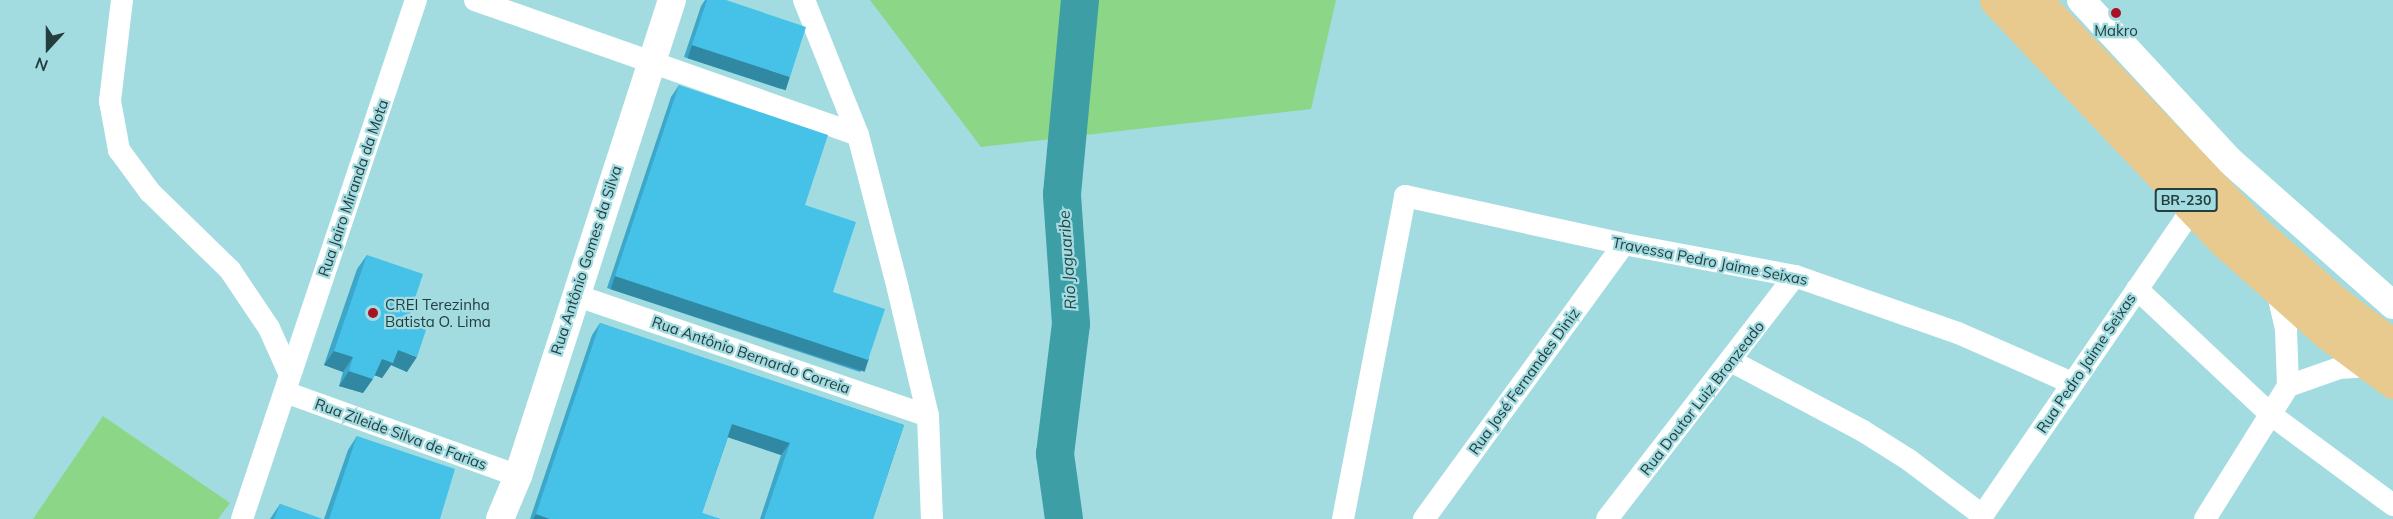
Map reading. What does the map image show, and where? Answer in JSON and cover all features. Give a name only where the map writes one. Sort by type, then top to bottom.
[{"type":"highway","name":"BR-230","points":[[1996,0],[2193,208],[2277,290],[2385,365]]},
{"type":"highway","name":"BR-230","points":[[2036,0],[2256,232],[2334,302],[2385,365]]},
{"type":"street","points":[[122,0],[110,101],[119,150],[150,192],[230,270],[269,328],[288,384]]},
{"type":"street","name":"Rua Jairo Miranda da Mota","points":[[242,519],[417,0]]},
{"type":"street","points":[[475,0],[858,135]]},
{"type":"street","name":"Rua Antônio Gomes da Silva","points":[[500,519],[518,476],[672,0]]},
{"type":"street","points":[[804,0],[858,135],[928,416],[932,519]]},
{"type":"street","points":[[2081,0],[2229,160],[2393,305]]},
{"type":"street","name":"Travessa Pedro Jaime Seixas","points":[[1342,519],[1405,196],[1623,244],[1795,276],[1947,329],[2072,383]]},
{"type":"street","name":"Rua Pedro Jaime Seixas","points":[[1981,517],[2193,208]]},
{"type":"street","name":"Rua José Fernandes Diniz","points":[[1424,519],[1623,244]]},
{"type":"street","name":"Rua Doutor Luiz Bronzeado","points":[[1618,515],[1795,276]]},
{"type":"street","points":[[2137,289],[2270,414],[2393,505]]},
{"type":"street","points":[[2205,519],[2288,387],[2286,329],[2277,290]]},
{"type":"street","name":"Rua Antônio Bernardo Correia","points":[[575,295],[928,416]]},
{"type":"street","points":[[1731,361],[1863,431],[1909,460],[1981,517]]},
{"type":"street","points":[[2288,387],[2339,368],[2385,365]]},
{"type":"street","name":"Rua Zileide Silva de Farias","points":[[288,384],[518,476]]},
{"type":"green space","points":[[870,0],[1336,0],[1311,109],[981,147]]},
{"type":"green space","points":[[103,416],[230,503],[218,519],[33,519]]},
{"type":"building","points":[[707,0],[726,0],[806,27],[790,77],[692,45]]},
{"type":"building","points":[[679,85],[828,135],[805,205],[856,222],[833,292],[885,309],[868,360],[615,276]]},
{"type":"building","name":"CREI Terezinha Batista O. Lima","points":[[367,255],[423,274],[407,323],[426,330],[417,357],[398,350],[393,363],[382,359],[373,379],[349,371],[353,357],[334,351]]},
{"type":"building","points":[[600,323],[904,425],[873,519],[764,519],[790,443],[732,424],[702,513],[720,519],[550,519],[536,514]]},
{"type":"building","points":[[357,436],[455,469],[440,519],[329,519]]},
{"type":"building","points":[[280,504],[322,519],[274,519]]},
{"type":"waterway","name":"Rio Jaguaribe","points":[[1064,519],[1055,454],[1071,324],[1062,194],[1080,0]]},
{"type":"place","name":"Makro","points":[[2116,13]]},
{"type":"place","name":"CREI Terezinha Batista O. Lima","points":[[373,313]]}]
